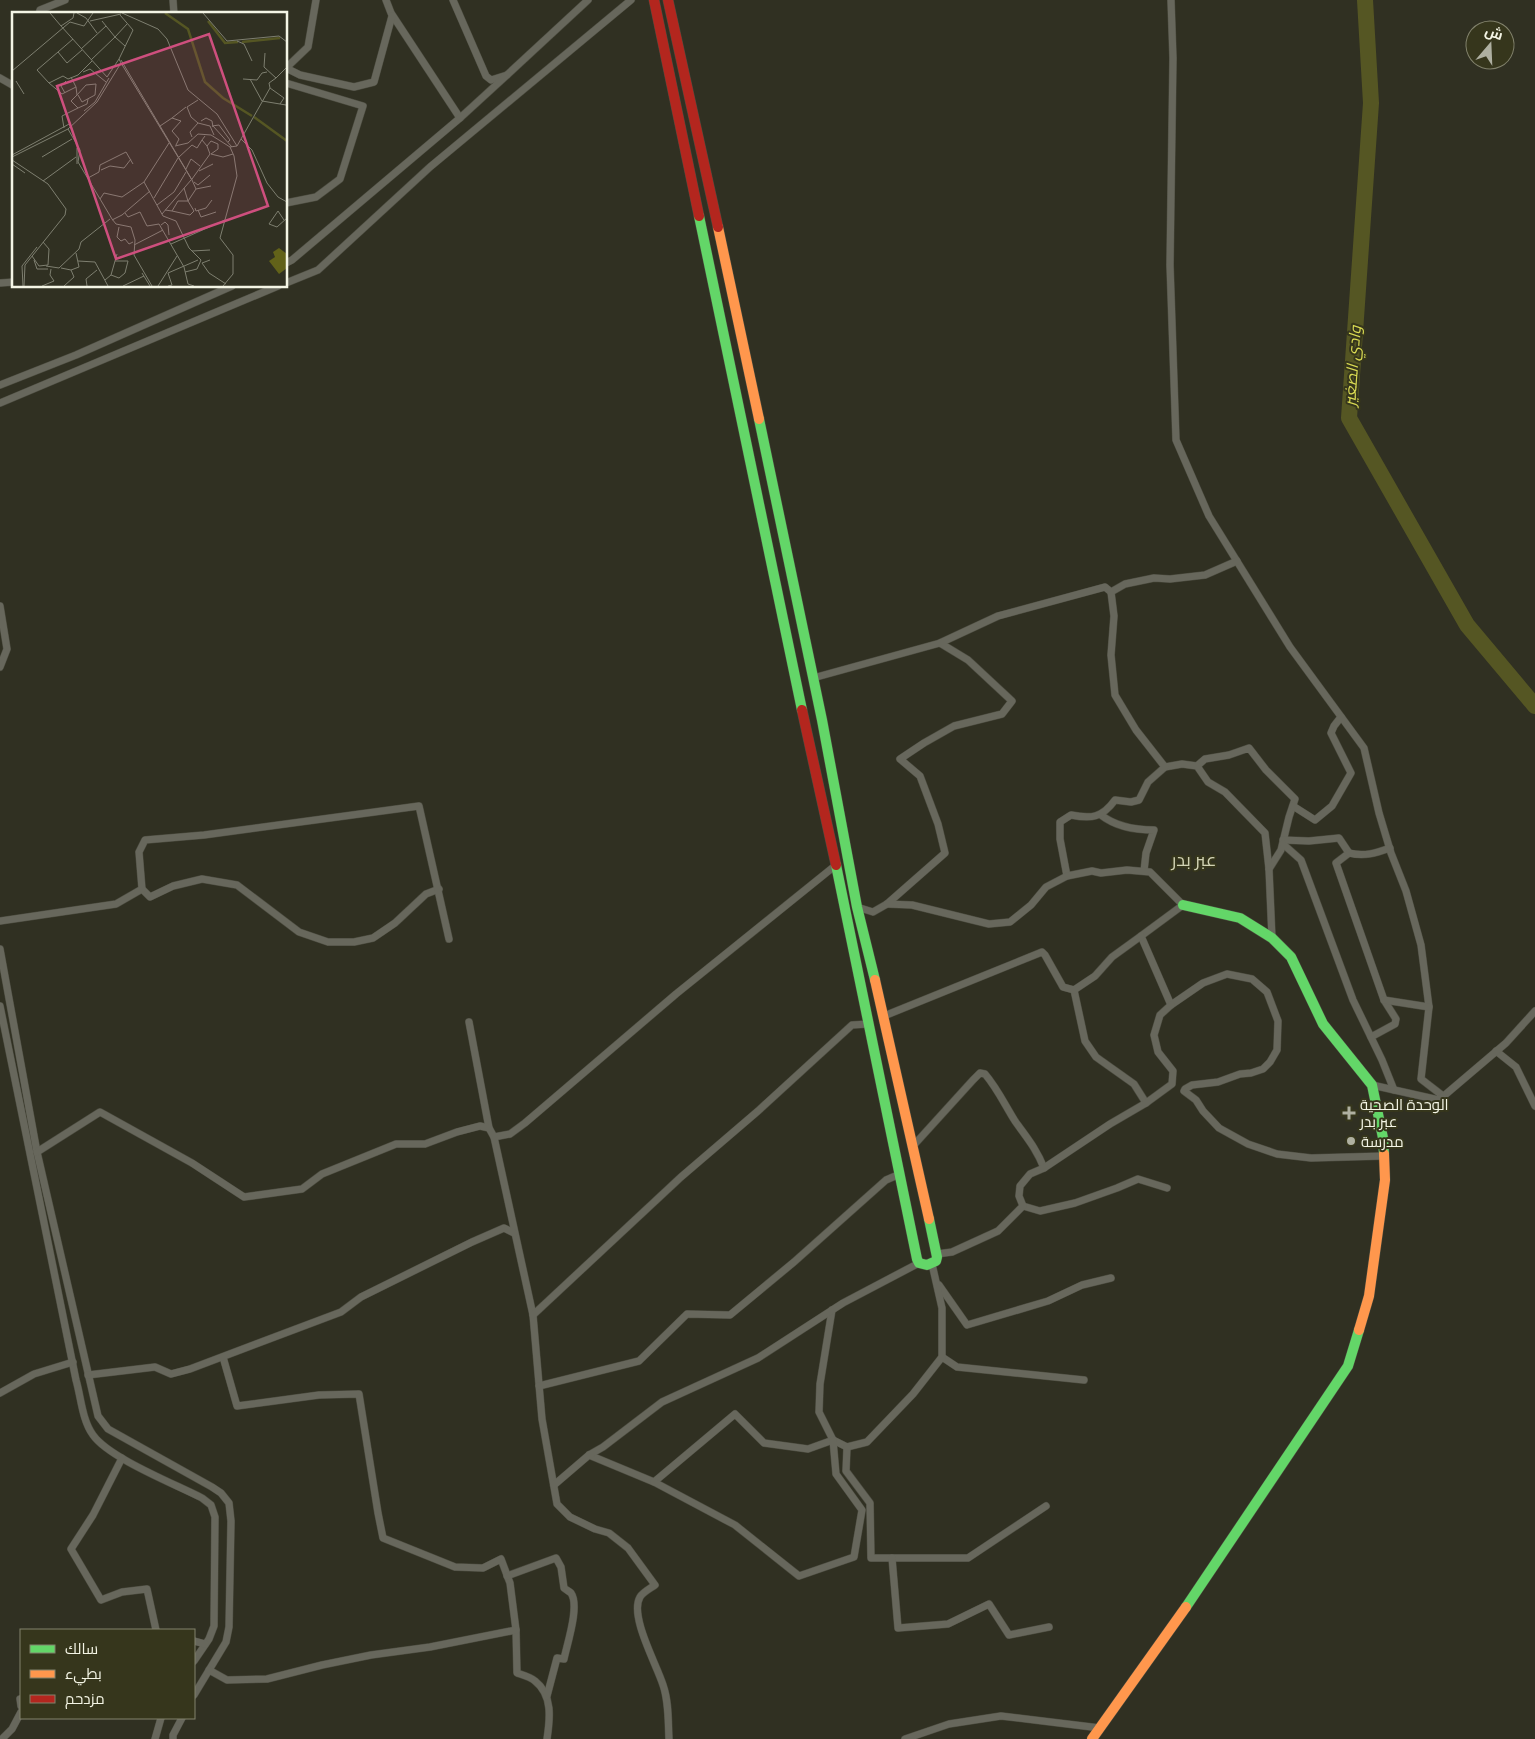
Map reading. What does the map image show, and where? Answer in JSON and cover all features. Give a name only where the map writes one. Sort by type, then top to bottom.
[{"type":"street","points":[[40,12],[40,10],[65,0]]},
{"type":"street","points":[[288,67],[308,47],[316,0]]},
{"type":"street","points":[[386,0],[392,16],[460,118]]},
{"type":"street","points":[[453,0],[486,76],[491,80],[508,75]]},
{"type":"street","points":[[288,261],[292,260],[460,118],[588,0]]},
{"type":"street","points":[[288,282],[318,270],[430,167],[631,0]]},
{"type":"street","points":[[654,0],[919,1263]]},
{"type":"street","points":[[554,1485],[589,1455],[662,1402],[758,1358],[832,1310],[919,1263],[924,1265],[932,1264],[936,1261],[884,1016],[857,907],[813,678],[702,150],[668,0]]},
{"type":"street","points":[[1171,0],[1173,58],[1170,265],[1176,440],[1208,516],[1290,647],[1364,748],[1379,813],[1415,918],[1421,945],[1429,1007],[1421,1078],[1443,1096]]},
{"type":"street","points":[[288,69],[300,75],[354,87],[374,82],[392,16]]},
{"type":"street","points":[[0,78],[12,85]]},
{"type":"street","points":[[288,83],[363,106],[340,178],[316,197],[288,203]]},
{"type":"street","points":[[0,385],[76,355],[227,288]]},
{"type":"street","points":[[0,403],[273,288]]},
{"type":"street","points":[[1111,592],[1125,584],[1154,578],[1170,579],[1205,575],[1237,561]]},
{"type":"street","points":[[813,678],[940,643],[998,616],[1105,587],[1111,592],[1114,616],[1111,655],[1115,695],[1136,730],[1165,767]]},
{"type":"street","points":[[0,606],[7,649],[0,667]]},
{"type":"street","points":[[857,907],[873,912],[887,904],[945,853],[938,824],[920,776],[900,759],[954,726],[1002,714],[1012,701],[968,660],[940,643]]},
{"type":"street","points":[[1292,806],[1315,820],[1332,806],[1351,773],[1331,733],[1341,717]]},
{"type":"street","points":[[1067,876],[1060,839],[1060,822],[1071,815],[1084,818],[1101,815],[1115,800],[1131,802],[1139,800],[1148,782],[1165,767],[1182,764],[1197,766],[1205,760],[1249,748],[1279,784],[1296,799],[1292,806],[1281,850],[1269,869]]},
{"type":"street","points":[[1197,766],[1208,782],[1225,792],[1265,833],[1269,869],[1272,938]]},
{"type":"street","points":[[439,889],[426,894],[394,923],[373,938],[354,942],[328,942],[299,932],[237,885],[202,879],[174,886],[150,897],[142,889],[140,852],[145,840],[204,835],[419,806],[430,859],[439,889],[449,939]]},
{"type":"street","points":[[1101,815],[1116,824],[1154,830],[1146,853],[1144,871]]},
{"type":"street","points":[[1283,842],[1340,838],[1349,853],[1360,856],[1390,848]]},
{"type":"street","points":[[1283,842],[1301,860],[1353,1000],[1394,1090]]},
{"type":"street","points":[[1349,853],[1336,863],[1384,1000],[1396,1019],[1395,1024],[1371,1037]]},
{"type":"street","points":[[494,1137],[510,1134],[525,1123],[676,994],[836,865]]},
{"type":"street","points":[[887,904],[912,905],[990,924],[1010,922],[1031,905],[1046,887],[1067,876],[1092,871],[1102,873],[1127,870],[1150,872],[1183,905],[1240,918],[1272,938],[1292,956],[1323,1024],[1372,1085],[1383,1138],[1385,1180],[1369,1296],[1348,1366],[1185,1609],[1092,1739]]},
{"type":"street","points":[[0,920],[116,904],[142,889]]},
{"type":"street","points":[[884,1016],[1042,952],[1063,987],[1074,990],[1095,976],[1112,957],[1183,905]]},
{"type":"street","points":[[1141,936],[1171,1005]]},
{"type":"street","points":[[0,949],[37,1152],[98,1416],[108,1429],[212,1487],[221,1493],[228,1503],[231,1521],[229,1627],[226,1642],[195,1693]]},
{"type":"street","points":[[1023,1206],[1020,1186],[1030,1174],[1044,1168],[1110,1124],[1146,1103],[1172,1084],[1172,1071],[1158,1052],[1154,1035],[1160,1015],[1203,983],[1227,974],[1252,979],[1267,992],[1278,1021],[1277,1050],[1263,1069],[1240,1074],[1218,1082],[1192,1085],[1184,1091],[1196,1100],[1203,1111],[1219,1128],[1248,1144],[1277,1154],[1311,1158],[1384,1156]]},
{"type":"street","points":[[1074,990],[1085,1041],[1096,1057],[1134,1084],[1146,1103]]},
{"type":"street","points":[[1384,1000],[1429,1007]]},
{"type":"street","points":[[0,1006],[86,1422],[92,1434],[102,1446],[202,1498],[211,1505],[215,1517],[214,1626],[195,1659]]},
{"type":"street","points":[[1372,1085],[1438,1100],[1506,1042],[1535,1011]]},
{"type":"street","points":[[469,1022],[489,1128],[494,1137],[533,1315],[542,1419],[557,1504],[570,1517],[595,1529],[609,1533],[628,1548],[655,1585],[640,1597],[637,1610],[644,1636],[663,1684],[669,1739]]},
{"type":"street","points":[[533,1315],[681,1177],[758,1111],[852,1025],[868,1024]]},
{"type":"street","points":[[1496,1051],[1516,1067],[1535,1106]]},
{"type":"street","points":[[912,1146],[980,1073],[985,1074],[994,1083],[1014,1120],[1037,1151],[1044,1168]]},
{"type":"street","points":[[37,1152],[100,1112],[192,1162],[244,1197],[302,1189],[322,1174],[396,1144],[425,1144],[456,1132],[480,1126],[489,1128]]},
{"type":"street","points":[[539,1386],[639,1361],[687,1314],[730,1315],[794,1262],[886,1180],[900,1174]]},
{"type":"street","points":[[1023,1206],[1040,1211],[1049,1209],[1084,1200],[1138,1179],[1167,1188]]},
{"type":"street","points":[[936,1254],[952,1252],[998,1231],[1023,1206]]},
{"type":"street","points":[[88,1375],[155,1367],[171,1374],[190,1369],[341,1312],[361,1297],[504,1228],[514,1233]]},
{"type":"street","points":[[654,1482],[735,1414],[764,1443],[808,1448],[833,1440],[847,1447],[867,1442],[913,1394],[942,1358],[942,1308],[932,1264]]},
{"type":"street","points":[[936,1280],[968,1325],[1048,1301],[1082,1285],[1111,1278]]},
{"type":"street","points":[[589,1455],[654,1482],[735,1525],[799,1576],[854,1557],[862,1510],[836,1474],[833,1440],[819,1412],[820,1384],[832,1310]]},
{"type":"street","points":[[223,1357],[237,1406],[320,1395],[359,1394],[383,1538],[455,1567],[483,1568],[500,1559],[510,1583],[516,1630],[518,1673],[535,1680],[547,1696],[549,1703],[547,1739]]},
{"type":"street","points":[[942,1358],[957,1367],[1084,1380]]},
{"type":"street","points":[[0,1393],[34,1374],[73,1362]]},
{"type":"street","points":[[847,1447],[846,1471],[870,1504],[871,1558],[968,1558],[1046,1506]]},
{"type":"street","points":[[122,1458],[93,1515],[71,1549],[101,1600],[122,1592],[147,1589],[156,1629]]},
{"type":"street","points":[[507,1576],[556,1558],[561,1567],[564,1588],[570,1592],[574,1605],[564,1659],[558,1658],[547,1696]]},
{"type":"street","points":[[892,1558],[898,1628],[948,1624],[989,1604],[1009,1635],[1049,1627]]},
{"type":"street","points":[[209,1670],[227,1680],[267,1679],[371,1655],[430,1647],[516,1630]]},
{"type":"street","points":[[195,1641],[205,1644]]},
{"type":"street","points":[[2,1739],[12,1729],[20,1714]]},
{"type":"street","points":[[905,1739],[949,1724],[1001,1716],[1100,1728]]},
{"type":"street","points":[[155,1739],[161,1719]]},
{"type":"street","points":[[173,1739],[173,1735],[181,1719]]},
{"type":"waterway","name":"وادي الصغير","points":[[1365,0],[1371,103],[1349,418],[1467,625],[1535,706]]},
{"type":"traffic: fast","points":[[699,216],[802,710]]},
{"type":"traffic: fast","points":[[759,419],[822,720],[857,907],[875,980]]},
{"type":"traffic: fast","points":[[836,865],[917,1259],[919,1263],[927,1265],[936,1261],[937,1257],[929,1219]]},
{"type":"traffic: fast","points":[[1183,905],[1240,918],[1272,938],[1291,957],[1323,1024],[1372,1085],[1383,1138],[1384,1154]]},
{"type":"traffic: fast","points":[[1186,1607],[1348,1366],[1359,1330]]},
{"type":"traffic: slow","points":[[718,227],[759,419]]},
{"type":"traffic: slow","points":[[875,980],[929,1219]]},
{"type":"traffic: slow","points":[[1359,1330],[1369,1296],[1385,1180],[1384,1154]]},
{"type":"traffic: slow","points":[[1092,1739],[1186,1607]]},
{"type":"traffic: jam","points":[[654,0],[699,216]]},
{"type":"traffic: jam","points":[[668,0],[718,227]]},
{"type":"traffic: jam","points":[[802,710],[836,865]]},
{"type":"place","name":"الوحدة الصحية عبر بدر","points":[[1349,1113]]},
{"type":"place","name":"مدرسة","points":[[1351,1141]]},
{"type":"district","name":"عبر بدر","points":[[1194,859]]}]
